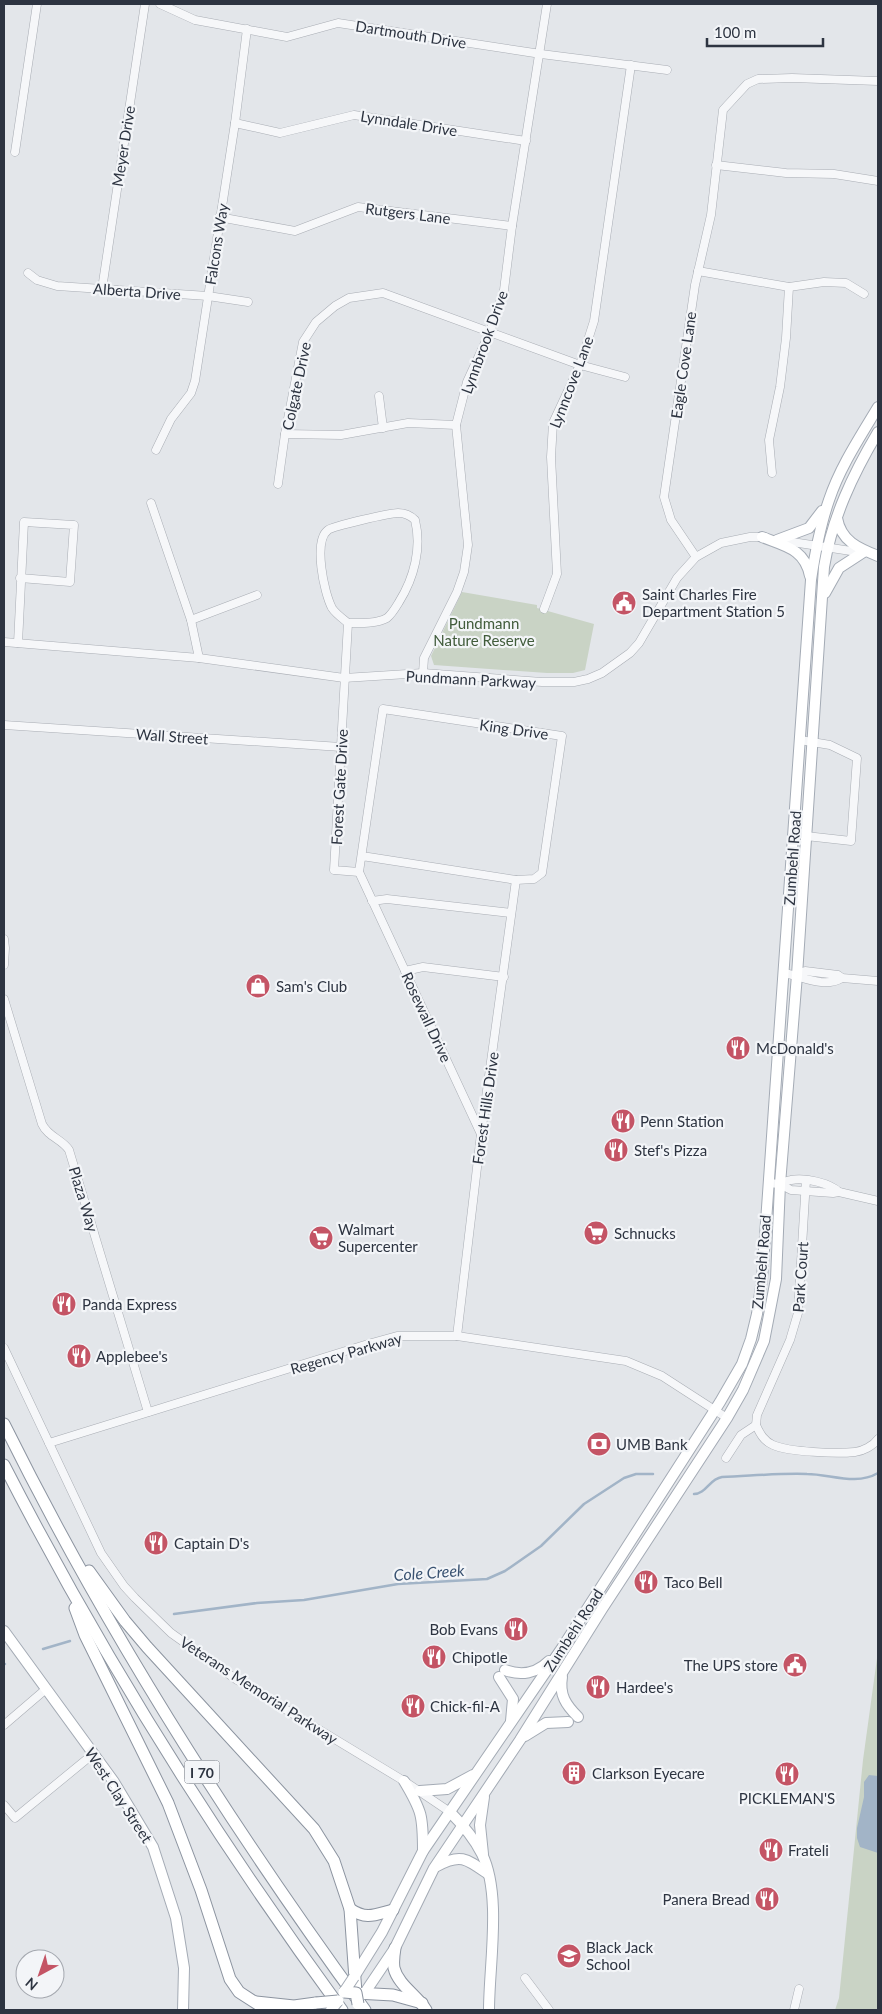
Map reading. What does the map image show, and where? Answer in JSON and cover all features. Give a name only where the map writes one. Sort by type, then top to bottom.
[{"type":"highway","name":"I 70","points":[[4,1424],[104,1610],[183,1743],[353,2001]]},
{"type":"highway","name":"I 70","points":[[4,1465],[63,1575],[140,1709],[195,1797],[281,1926],[353,2001]]},
{"type":"highway","points":[[55,1522],[125,1622],[314,1829],[334,1861],[350,1909],[355,1971],[353,2001]]},
{"type":"highway","points":[[63,1575],[85,1635],[168,1803],[201,1890],[230,1978],[239,1992],[267,2010]]},
{"type":"highway","points":[[350,1909],[361,1916],[371,1916],[394,1910]]},
{"type":"highway","points":[[395,1948],[394,1969],[398,1977],[424,2007]]},
{"type":"highway","points":[[252,2001],[294,2006],[402,1997],[424,2007]]},
{"type":"main road","name":"Zumbehl Road","points":[[355,1971],[394,1910],[423,1852],[562,1648],[715,1410],[742,1364],[751,1339],[762,1279],[811,580],[816,545],[829,499],[849,457],[878,407]]},
{"type":"main road","name":"Zumbehl Road","points":[[353,2001],[395,1948],[434,1868],[520,1740],[726,1418],[743,1390],[764,1341],[776,1279],[780,1184],[797,975],[827,547],[837,517],[860,463],[878,432]]},
{"type":"main road","points":[[777,540],[808,528],[819,518],[829,499]]},
{"type":"main road","points":[[837,517],[838,526],[846,539],[863,550],[878,556]]},
{"type":"main road","points":[[762,537],[800,554],[809,569],[811,580]]},
{"type":"main road","points":[[822,599],[839,568],[862,553]]},
{"type":"main road","points":[[646,1518],[656,1525]]},
{"type":"main road","name":"West Clay Street","points":[[4,1632],[93,1754],[135,1815],[153,1847],[176,1918],[184,1968],[183,2010]]},
{"type":"main road","points":[[510,1724],[513,1699],[502,1673],[523,1674],[542,1668],[562,1648]]},
{"type":"main road","points":[[564,1671],[561,1679],[561,1696],[567,1706],[578,1717]]},
{"type":"main road","points":[[520,1740],[546,1723],[568,1722]]},
{"type":"main road","points":[[420,1791],[447,1789],[474,1775]]},
{"type":"main road","points":[[404,1780],[423,1817],[423,1852]]},
{"type":"main road","points":[[483,1855],[480,1825],[484,1793]]},
{"type":"main road","name":"Veterans Memorial Parkway","points":[[450,1812],[463,1825],[483,1855],[488,1874],[493,1914],[489,2010]]},
{"type":"main road","points":[[434,1868],[450,1859],[463,1858],[488,1874]]},
{"type":"street","points":[[16,152],[37,4]]},
{"type":"street","name":"Meyer Drive","points":[[102,289],[145,4]]},
{"type":"street","name":"Dartmouth Drive","points":[[160,4],[195,20],[247,28],[287,37],[338,23],[541,54],[667,70]]},
{"type":"street","name":"Lynnbrook Drive","points":[[423,673],[424,658],[460,585],[464,572],[468,545],[456,425],[467,382],[490,332],[504,290],[512,226],[541,54],[547,4]]},
{"type":"street","name":"Falcons Way","points":[[156,450],[171,419],[191,393],[193,387],[235,123],[247,28]]},
{"type":"street","name":"Lynncove Lane","points":[[544,609],[557,574],[551,457],[553,423],[580,365],[594,321],[631,65]]},
{"type":"street","name":"Eagle Cove Lane","points":[[696,557],[671,520],[664,497],[698,271],[711,215],[723,110],[746,84],[758,79],[792,78],[878,81]]},
{"type":"street","name":"Lynndale Drive","points":[[235,123],[280,133],[354,115],[526,141]]},
{"type":"street","points":[[716,166],[786,173],[834,174],[878,181]]},
{"type":"street","name":"Rutgers Lane","points":[[219,217],[295,230],[358,207],[512,226]]},
{"type":"street","points":[[698,271],[789,286],[824,282],[846,283],[864,294]]},
{"type":"street","name":"Alberta Drive","points":[[28,273],[36,280],[57,286],[208,296],[248,302]]},
{"type":"street","points":[[772,472],[769,440],[781,377],[786,338],[789,286]]},
{"type":"street","name":"Colgate Drive","points":[[278,484],[285,434],[303,342],[316,322],[335,306],[349,298],[383,293],[580,365],[625,377]]},
{"type":"street","points":[[379,396],[383,428]]},
{"type":"street","points":[[285,434],[341,435],[408,423],[456,425]]},
{"type":"street","points":[[150,502],[191,620],[199,658]]},
{"type":"street","points":[[399,512],[410,515],[415,520],[418,542],[415,569],[403,595],[387,617],[372,622],[348,624],[332,608],[321,562],[320,548],[322,538],[328,530],[380,516],[399,512]]},
{"type":"street","points":[[18,643],[20,578],[24,522],[74,525],[70,582],[20,578]]},
{"type":"street","name":"Pundmann Parkway","points":[[4,642],[199,658],[344,678],[423,673],[562,683],[588,679],[616,665],[640,643],[677,578],[696,557],[721,543],[762,537],[878,556]]},
{"type":"street","points":[[191,620],[257,596]]},
{"type":"street","name":"Forest Gate Drive","points":[[348,624],[334,870],[359,872]]},
{"type":"street","name":"King Drive","points":[[383,709],[562,736],[542,873],[534,879],[516,880],[362,856],[383,709]]},
{"type":"street","name":"Wall Street","points":[[4,725],[341,747]]},
{"type":"street","points":[[800,740],[830,745],[857,758],[851,841],[806,836]]},
{"type":"street","points":[[359,872],[362,856]]},
{"type":"street","name":"Rosewall Drive","points":[[359,872],[481,1134]]},
{"type":"street","name":"Forest Hills Drive","points":[[457,1336],[481,1134],[516,880]]},
{"type":"street","points":[[372,901],[387,898],[512,913]]},
{"type":"street","points":[[4,939],[4,965]]},
{"type":"street","points":[[405,970],[423,967],[504,977]]},
{"type":"street","points":[[784,973],[797,975],[805,980],[821,982],[837,981],[842,978],[878,981]]},
{"type":"street","name":"Plaza Way","points":[[4,999],[42,1124],[48,1133],[61,1140],[69,1150],[148,1412]]},
{"type":"street","points":[[780,1184],[791,1180],[806,1180],[835,1188],[840,1192]]},
{"type":"street","name":"Park Court","points":[[756,1425],[757,1415],[790,1340],[798,1314],[806,1180]]},
{"type":"street","points":[[768,1183],[780,1184],[791,1190],[840,1192],[878,1201]]},
{"type":"street","name":"Regency Parkway","points":[[49,1443],[396,1336],[457,1336],[626,1361],[662,1376],[726,1418]]},
{"type":"street","name":"Veterans Memorial Parkway","points":[[4,1348],[101,1553],[124,1586],[170,1633],[255,1691],[404,1780],[450,1812]]},
{"type":"street","points":[[726,1458],[741,1435],[756,1425],[760,1435],[766,1441],[788,1450],[856,1452],[868,1448],[878,1439]]},
{"type":"street","points":[[4,1725],[46,1689]]},
{"type":"street","points":[[4,1805],[15,1818],[93,1754]]},
{"type":"street","points":[[525,1978],[549,2010]]},
{"type":"street","points":[[794,2010],[799,1989]]},
{"type":"green space","name":"Pundmann Nature Reserve","points":[[462,592],[537,605],[537,608],[594,624],[585,670],[573,673],[547,673],[434,665],[431,656]]},
{"type":"green space","points":[[878,1651],[878,2010],[835,2010],[839,1998],[863,1760]]},
{"type":"water","points":[[869,1775],[878,1776],[878,1853],[860,1847],[857,1838],[857,1828],[864,1797],[864,1782]]},
{"type":"waterway","name":"Cole Creek","points":[[694,1494],[702,1492],[714,1480],[722,1477],[816,1474],[861,1479],[878,1473]]},
{"type":"waterway","name":"Cole Creek","points":[[174,1614],[257,1603],[304,1600],[398,1584],[487,1579],[505,1571],[541,1546],[584,1504],[624,1478],[636,1474],[653,1474]]},
{"type":"waterway","name":"Cole Creek","points":[[43,1649],[70,1641]]},
{"type":"place","name":"Saint Charles Fire Department Station 5","points":[[624,603]]},
{"type":"place","name":"Sam's Club","points":[[258,986]]},
{"type":"place","name":"McDonald's","points":[[738,1048]]},
{"type":"place","name":"Penn Station","points":[[623,1121]]},
{"type":"place","name":"Stef's Pizza","points":[[616,1150]]},
{"type":"place","name":"Schnucks","points":[[596,1233]]},
{"type":"place","name":"Walmart Supercenter","points":[[321,1238]]},
{"type":"place","name":"Panda Express","points":[[64,1304]]},
{"type":"place","name":"Applebee's","points":[[79,1356]]},
{"type":"place","name":"UMB Bank","points":[[599,1444]]},
{"type":"place","name":"Captain D's","points":[[156,1543]]},
{"type":"place","name":"Taco Bell","points":[[646,1582]]},
{"type":"place","name":"Bob Evans","points":[[516,1629]]},
{"type":"place","name":"Chipotle","points":[[434,1657]]},
{"type":"place","name":"The UPS store","points":[[795,1665]]},
{"type":"place","name":"Hardee's","points":[[598,1687]]},
{"type":"place","name":"Chick-fil-A","points":[[413,1706]]},
{"type":"place","name":"Clarkson Eyecare","points":[[574,1773]]},
{"type":"place","name":"PICKLEMAN'S","points":[[787,1774]]},
{"type":"place","name":"Frateli","points":[[771,1850]]},
{"type":"place","name":"Panera Bread","points":[[767,1899]]},
{"type":"place","name":"Black Jack School","points":[[569,1956]]}]
